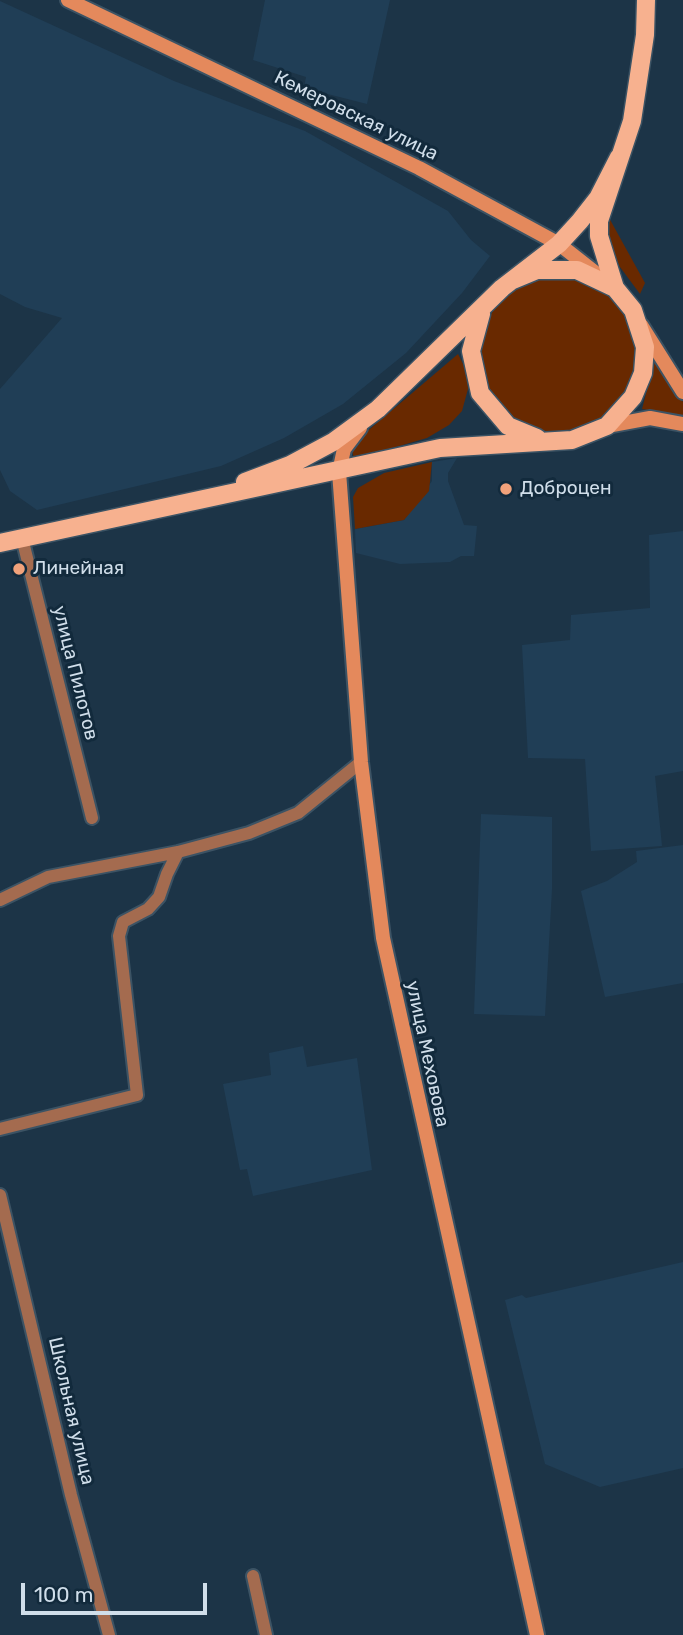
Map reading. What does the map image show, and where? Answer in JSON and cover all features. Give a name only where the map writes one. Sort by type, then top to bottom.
[{"type":"main road","points":[[0,543],[160,507],[339,472],[440,448],[584,437],[607,426],[626,408],[639,386],[645,360],[639,322],[614,288],[599,236],[599,221],[632,121],[640,77],[646,0]]},
{"type":"main road","points":[[160,507],[290,465],[333,442],[378,409],[492,298],[559,244],[598,198],[619,157]]},
{"type":"main road","points":[[513,280],[537,270],[564,268],[590,274],[614,288]]},
{"type":"main road","points":[[492,298],[477,322],[471,351],[480,393],[508,426],[547,441]]},
{"type":"street","name":"Кемеровская улица","points":[[68,0],[419,168],[559,244],[614,288]]},
{"type":"street","points":[[639,322],[683,392]]},
{"type":"street","points":[[339,472],[344,449],[378,409]]},
{"type":"street","points":[[607,426],[650,418],[683,424]]},
{"type":"street","name":"улица Меховова","points":[[339,472],[361,762],[383,938],[537,1635]]},
{"type":"street","name":"улица Пилотов","points":[[22,538],[93,818]]},
{"type":"street","points":[[0,900],[48,877],[178,852],[249,833],[298,813],[361,762]]},
{"type":"street","points":[[0,1129],[137,1095],[127,989],[118,936],[123,922],[148,909],[159,897],[178,852]]},
{"type":"street","name":"Школьная улица","points":[[0,1195],[71,1495],[109,1635]]},
{"type":"street","points":[[253,1576],[266,1635]]},
{"type":"shaded area","points":[[265,0],[390,0],[367,104],[304,88],[306,77],[253,60]]},
{"type":"shaded area","points":[[0,1],[174,81],[305,131],[448,211],[471,240],[490,256],[462,293],[406,353],[343,404],[284,438],[221,466],[37,510],[10,491],[0,470],[0,389],[62,318],[25,307],[0,294]]},
{"type":"shaded area","points":[[608,216],[645,283],[640,294],[620,267],[607,242],[605,220]]},
{"type":"shaded area","points":[[558,276],[588,282],[613,299],[630,324],[636,354],[630,384],[613,409],[588,426],[558,432],[528,426],[503,409],[486,384],[480,354],[486,324],[503,299],[528,282]]},
{"type":"shaded area","points":[[458,354],[467,372],[468,389],[462,411],[449,425],[427,438],[354,459],[352,450],[357,440]]},
{"type":"shaded area","points":[[654,363],[663,371],[683,402],[683,416],[642,409]]},
{"type":"shaded area","points":[[457,458],[448,473],[448,481],[464,525],[477,526],[474,556],[461,556],[450,562],[400,564],[356,553],[355,529],[404,520],[432,481],[432,462]]},
{"type":"shaded area","points":[[432,462],[429,491],[404,520],[355,529],[353,497],[358,488],[384,473]]},
{"type":"shaded area","points":[[683,531],[683,771],[655,776],[662,846],[591,851],[585,759],[528,758],[522,645],[570,640],[571,615],[650,608],[649,535]]},
{"type":"shaded area","points":[[481,814],[552,817],[552,889],[545,1016],[474,1014]]},
{"type":"shaded area","points":[[683,845],[683,983],[605,997],[581,891],[607,881],[637,862],[636,851]]},
{"type":"shaded area","points":[[303,1046],[307,1067],[357,1058],[372,1170],[253,1196],[247,1169],[240,1170],[223,1084],[271,1075],[269,1053]]},
{"type":"shaded area","points":[[683,1262],[683,1468],[600,1487],[545,1464],[505,1300],[522,1295],[526,1298]]},
{"type":"place","name":"Доброцен","points":[[506,489]]},
{"type":"place","name":"Линейная","points":[[19,569]]}]
